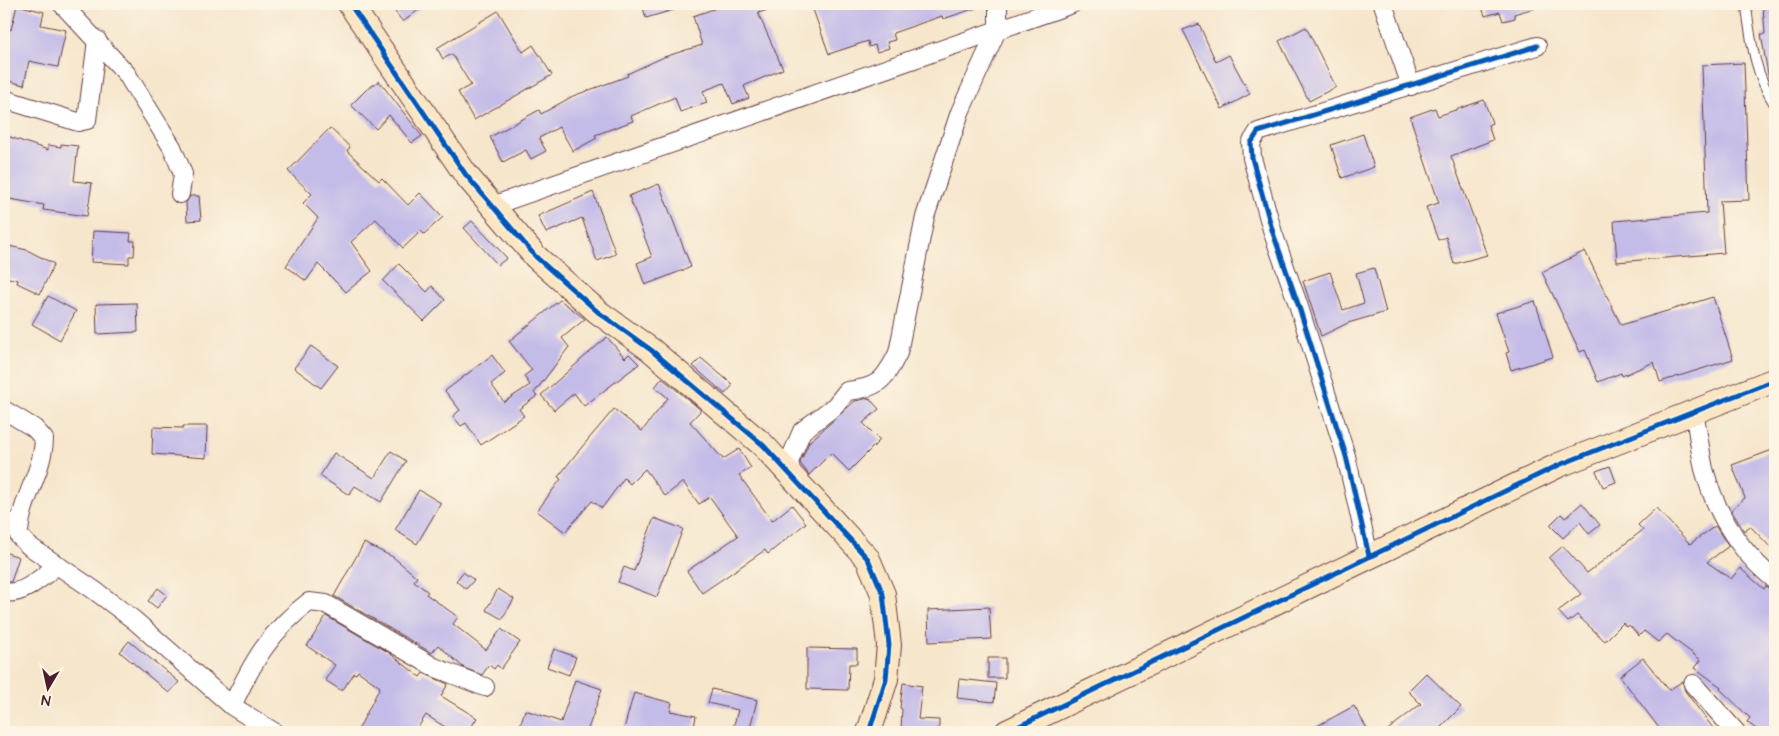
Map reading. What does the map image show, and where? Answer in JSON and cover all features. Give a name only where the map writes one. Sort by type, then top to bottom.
[{"type":"street","points":[[62,4],[126,73],[172,147],[183,174],[180,194]]},
{"type":"street","points":[[350,4],[466,175],[536,257],[598,312],[651,350],[763,445],[868,559],[883,594],[889,645],[886,679],[869,732]]},
{"type":"street","points":[[793,478],[789,462],[802,431],[835,406],[847,391],[869,388],[888,372],[898,353],[925,217],[960,112],[998,28],[998,4]]},
{"type":"street","points":[[492,206],[998,28],[1072,4]]},
{"type":"street","points":[[1383,4],[1411,86]]},
{"type":"street","points":[[4,99],[78,122],[87,120],[96,40]]},
{"type":"street","points":[[1370,556],[1346,456],[1298,304],[1272,233],[1252,158],[1251,143],[1258,132],[1537,46]]},
{"type":"street","points":[[1007,732],[1559,465],[1694,412],[1774,386]]},
{"type":"street","points":[[4,410],[34,428],[44,439],[44,456],[12,522],[19,536],[56,566],[94,590],[134,620],[232,706],[274,732]]},
{"type":"street","points":[[1694,412],[1704,469],[1729,530],[1744,552],[1775,580]]},
{"type":"street","points":[[4,592],[9,593],[28,588],[56,566]]},
{"type":"street","points":[[232,706],[250,666],[270,637],[309,602],[326,604],[434,667],[485,687]]},
{"type":"street","points":[[1693,684],[1736,732]]},
{"type":"lane","points":[[1746,4],[1753,54],[1766,90],[1775,104]]},
{"type":"building","points":[[389,4],[426,4],[403,22]]},
{"type":"building","points":[[642,4],[682,4],[683,7],[646,18]]},
{"type":"building","points":[[728,4],[778,4],[778,7],[758,13],[783,69],[744,86],[749,98],[733,104],[724,83],[703,91],[707,103],[680,112],[675,97],[631,116],[633,121],[595,135],[597,138],[573,151],[559,127],[539,138],[546,151],[531,159],[526,150],[503,162],[490,137],[539,110],[541,114],[573,96],[628,76],[627,74],[664,57],[702,45],[693,16]]},
{"type":"building","points":[[811,4],[982,4],[982,6],[943,19],[942,16],[893,33],[895,40],[887,42],[889,48],[877,52],[875,45],[869,47],[868,41],[829,54]]},
{"type":"building","points":[[1481,4],[1537,4],[1538,7],[1514,14],[1515,18],[1503,21],[1500,12],[1485,16]]},
{"type":"building","points":[[1763,4],[1775,4],[1775,79],[1769,80],[1761,34],[1765,34]]},
{"type":"building","points":[[17,5],[44,12],[41,25],[66,30],[58,67],[29,61],[24,85],[4,80],[4,26],[11,30]]},
{"type":"building","points":[[498,11],[523,52],[533,45],[552,75],[474,120],[458,92],[471,85],[452,54],[443,59],[437,48]]},
{"type":"building","points":[[1199,24],[1216,62],[1229,55],[1250,94],[1222,109],[1183,30]]},
{"type":"building","points":[[1306,27],[1336,87],[1309,101],[1279,41]]},
{"type":"building","points":[[1744,63],[1749,200],[1720,201],[1724,253],[1617,262],[1614,221],[1707,213],[1702,65]]},
{"type":"building","points":[[379,81],[422,136],[412,143],[389,115],[376,129],[351,105],[366,90]]},
{"type":"building","points":[[1484,100],[1492,123],[1488,125],[1493,140],[1451,156],[1487,255],[1454,264],[1446,237],[1438,240],[1426,207],[1439,203],[1410,117],[1435,108],[1438,116]]},
{"type":"building","points":[[330,128],[350,147],[347,151],[379,181],[382,178],[408,205],[420,193],[443,217],[424,234],[421,231],[403,248],[376,219],[351,242],[372,271],[346,292],[318,264],[306,281],[286,266],[318,218],[303,203],[312,194],[288,171]]},
{"type":"building","points":[[1363,134],[1374,167],[1342,178],[1331,145]]},
{"type":"building","points":[[4,135],[48,150],[48,145],[61,147],[61,144],[78,146],[74,181],[92,183],[87,216],[43,210],[44,205],[4,198]]},
{"type":"building","points":[[659,184],[691,267],[645,285],[637,263],[652,257],[629,196]]},
{"type":"building","points":[[593,192],[616,254],[597,261],[582,218],[546,233],[538,216]]},
{"type":"building","points":[[190,196],[199,196],[201,220],[187,221],[186,203]]},
{"type":"building","points":[[472,221],[507,258],[498,265],[464,228]]},
{"type":"building","points":[[93,231],[131,233],[130,241],[135,241],[134,256],[129,256],[129,264],[91,262]]},
{"type":"building","points":[[4,245],[27,250],[54,264],[40,294],[17,283],[18,280],[4,277]]},
{"type":"building","points":[[1585,251],[1621,325],[1713,297],[1733,359],[1660,382],[1654,362],[1622,376],[1621,373],[1598,382],[1585,350],[1580,352],[1542,272]]},
{"type":"building","points":[[399,264],[427,292],[432,286],[445,300],[424,321],[383,281]]},
{"type":"building","points":[[1374,268],[1386,312],[1348,323],[1321,336],[1303,281],[1330,272],[1343,310],[1364,303],[1356,273]]},
{"type":"building","points":[[48,296],[76,311],[60,340],[32,324]]},
{"type":"building","points":[[560,300],[585,319],[562,338],[569,347],[534,393],[537,396],[519,409],[524,416],[481,445],[466,423],[461,426],[453,416],[460,410],[445,391],[492,355],[505,373],[491,384],[504,402],[530,385],[524,376],[532,370],[509,341]]},
{"type":"building","points":[[1535,301],[1553,357],[1511,370],[1506,353],[1509,352],[1496,313]]},
{"type":"building","points":[[137,303],[138,332],[97,334],[96,304]]},
{"type":"building","points":[[607,337],[625,358],[629,354],[639,364],[584,406],[574,393],[554,410],[541,395]]},
{"type":"building","points":[[311,346],[338,366],[321,388],[294,368]]},
{"type":"building","points":[[701,358],[733,385],[725,394],[693,366]]},
{"type":"building","points":[[662,378],[701,410],[690,422],[723,459],[739,449],[751,468],[739,475],[772,521],[792,505],[806,523],[768,554],[765,550],[702,593],[687,571],[738,536],[710,497],[699,504],[683,482],[665,496],[645,469],[630,484],[624,478],[602,508],[592,501],[565,532],[537,511],[561,479],[558,477],[614,409],[642,431],[668,398],[655,387]]},
{"type":"building","points":[[869,398],[879,409],[863,423],[880,440],[849,471],[831,453],[809,475],[800,463],[809,442],[855,401]]},
{"type":"building","points":[[183,426],[207,426],[206,458],[152,454],[153,427],[183,428]]},
{"type":"building","points":[[1775,449],[1775,552],[1750,526],[1744,531],[1731,510],[1745,498],[1732,465]]},
{"type":"building","points":[[391,451],[406,461],[381,502],[355,486],[349,495],[320,476],[334,453],[374,478]]},
{"type":"building","points":[[1610,466],[1616,482],[1603,487],[1596,471]]},
{"type":"building","points":[[419,490],[441,503],[417,544],[395,530]]},
{"type":"building","points":[[1582,503],[1600,525],[1589,534],[1580,522],[1563,538],[1550,525],[1561,514],[1565,518]]},
{"type":"building","points":[[1656,508],[1690,544],[1715,526],[1729,546],[1707,562],[1731,579],[1740,568],[1764,589],[1766,586],[1775,594],[1775,732],[1760,732],[1747,722],[1750,718],[1720,689],[1721,687],[1695,668],[1701,660],[1667,634],[1658,642],[1644,631],[1639,636],[1629,625],[1626,627],[1623,623],[1605,641],[1577,615],[1568,622],[1558,611],[1581,594],[1549,558],[1563,546],[1587,573],[1643,530],[1638,525]]},
{"type":"building","points":[[654,518],[683,529],[657,597],[618,582],[624,567],[634,571]]},
{"type":"building","points":[[364,543],[393,557],[417,577],[414,581],[428,592],[426,594],[458,617],[453,624],[486,650],[501,629],[520,642],[501,669],[497,665],[494,669],[489,665],[482,675],[464,668],[438,645],[432,653],[334,596]]},
{"type":"building","points":[[4,552],[19,557],[11,582],[4,582]]},
{"type":"building","points":[[463,572],[474,580],[466,589],[456,581]]},
{"type":"building","points":[[158,588],[167,595],[157,608],[148,601]]},
{"type":"building","points":[[498,589],[514,599],[502,619],[486,610]]},
{"type":"building","points":[[989,607],[991,639],[929,642],[928,610]]},
{"type":"building","points":[[326,616],[388,652],[420,677],[423,673],[448,684],[441,696],[477,718],[468,732],[453,732],[426,715],[415,732],[357,732],[380,687],[358,671],[356,674],[354,673],[342,691],[325,680],[335,665],[307,646]]},
{"type":"building","points":[[129,641],[179,682],[169,693],[120,652]]},
{"type":"building","points":[[807,648],[857,649],[857,664],[849,664],[848,690],[807,689]]},
{"type":"building","points":[[554,649],[576,657],[569,675],[547,667]]},
{"type":"building","points":[[988,658],[1005,658],[1005,678],[988,678]]},
{"type":"building","points":[[1643,658],[1669,690],[1683,681],[1685,691],[1716,732],[1662,732],[1620,676]]},
{"type":"building","points":[[1426,673],[1461,707],[1436,732],[1385,732],[1421,704],[1408,691]]},
{"type":"building","points":[[959,679],[996,683],[994,702],[957,698]]},
{"type":"building","points":[[575,680],[602,689],[587,732],[518,732],[525,710],[561,722]]},
{"type":"building","points":[[903,683],[922,686],[918,719],[939,720],[939,732],[901,732],[902,709],[900,708]]},
{"type":"building","points":[[712,689],[757,700],[749,732],[732,732],[738,710],[708,703]]},
{"type":"building","points":[[634,693],[672,703],[670,711],[696,716],[693,732],[623,732]]},
{"type":"building","points":[[1354,706],[1369,732],[1306,732]]},
{"type":"cycle path","points":[[350,4],[466,175],[536,257],[598,312],[651,350],[763,445],[868,559],[883,594],[889,645],[886,679],[869,732]]},
{"type":"cycle path","points":[[1369,556],[1346,456],[1298,304],[1273,233],[1252,158],[1251,143],[1258,132],[1537,46]]},
{"type":"cycle path","points":[[1007,732],[1559,465],[1775,380]]}]
